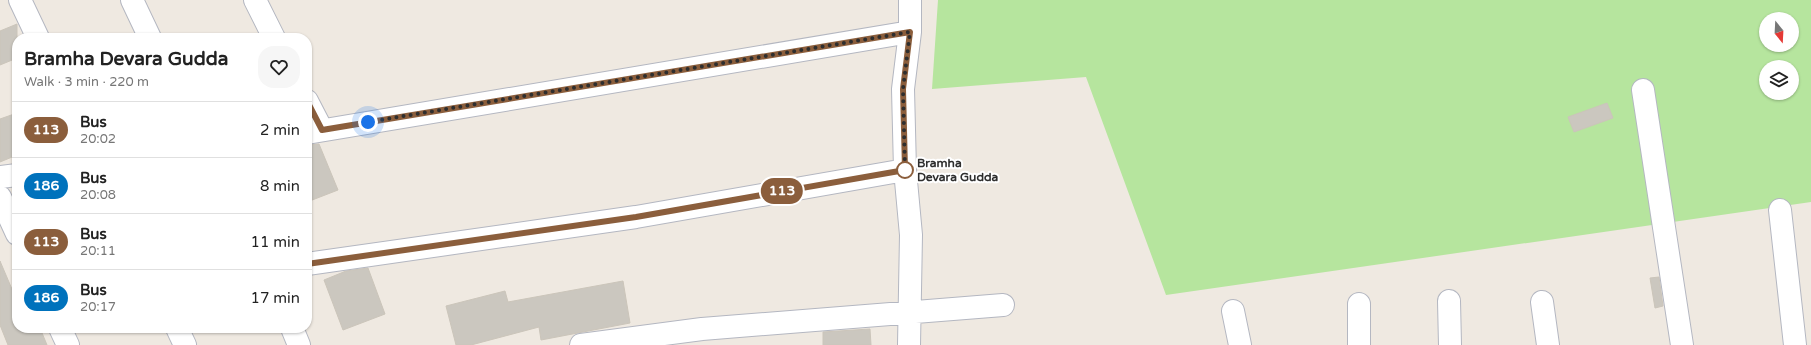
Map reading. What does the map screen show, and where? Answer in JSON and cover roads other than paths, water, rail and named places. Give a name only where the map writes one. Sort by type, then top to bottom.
[{"type":"street","points":[[20,0],[36,33]]},
{"type":"street","points":[[132,0],[148,33]]},
{"type":"street","points":[[255,0],[272,33]]},
{"type":"street","points":[[909,345],[912,235],[905,170],[903,89],[910,32],[910,0]]},
{"type":"street","points":[[314,131],[910,32]]},
{"type":"street","points":[[1643,90],[1682,345]]},
{"type":"street","points":[[312,263],[636,217],[905,170]]},
{"type":"street","points":[[0,178],[12,176]]},
{"type":"street","points":[[0,197],[12,223]]},
{"type":"street","points":[[1780,210],[1795,345]]},
{"type":"street","points":[[1449,301],[1450,345]]},
{"type":"street","points":[[1542,302],[1548,345]]},
{"type":"street","points":[[1359,304],[1359,345]]},
{"type":"street","points":[[581,345],[702,329],[1003,305]]},
{"type":"street","points":[[1233,311],[1240,345]]},
{"type":"street","points":[[62,333],[68,345]]},
{"type":"street","points":[[179,333],[185,345]]},
{"type":"street","points":[[294,333],[299,345]]},
{"type":"place","name":"Bramha Devara Gudda","points":[[905,170]]}]
